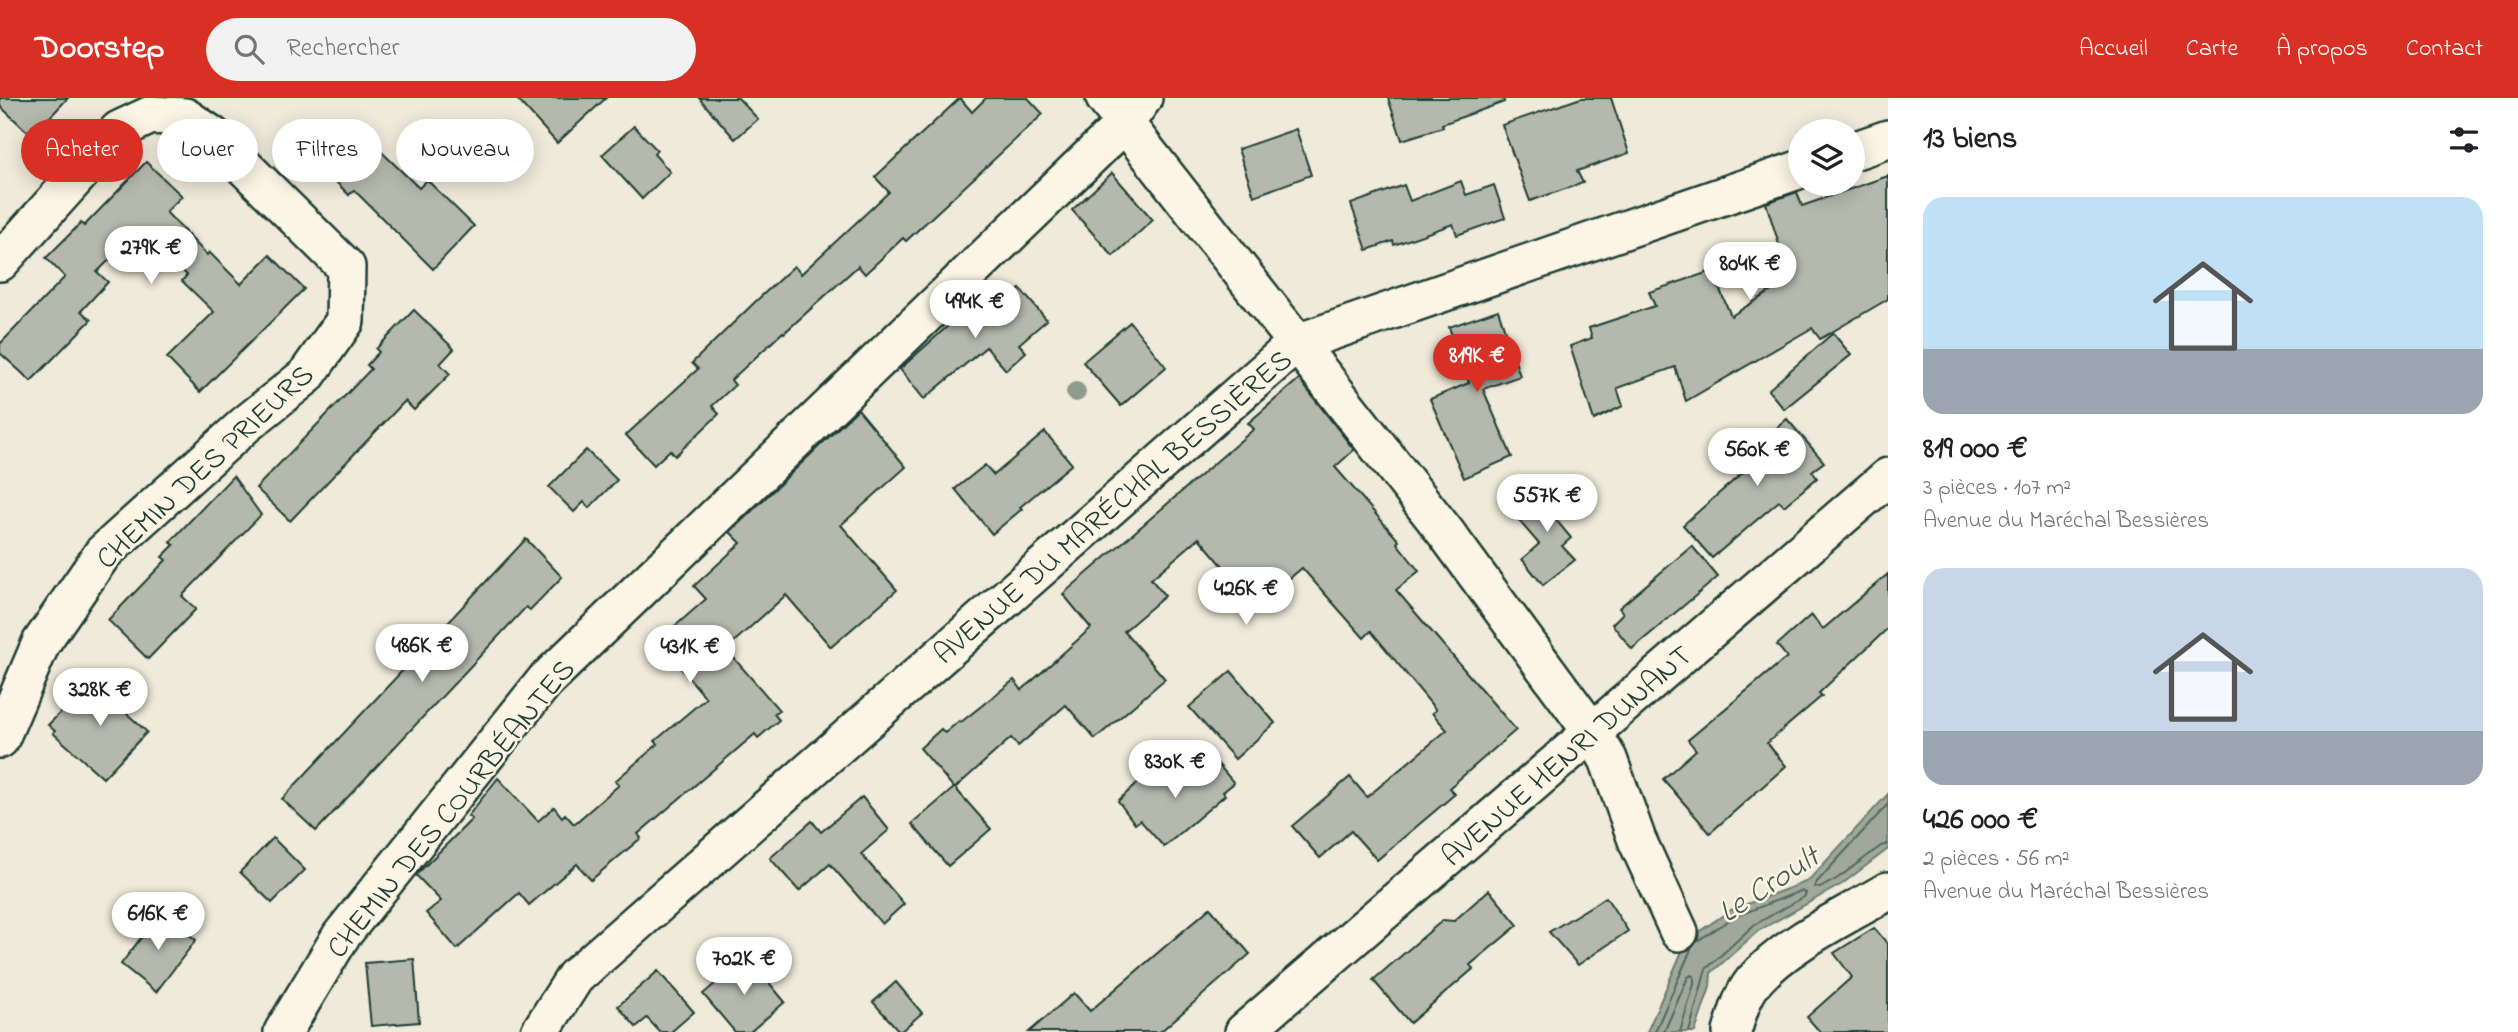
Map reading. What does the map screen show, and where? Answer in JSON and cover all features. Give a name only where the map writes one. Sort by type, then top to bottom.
[{"type":"street","points":[[1124,106],[1297,343],[1446,533],[1592,732],[1608,759],[1637,839],[1679,932]]},
{"type":"street","name":"CHEMIN DES COURBÉANTES","points":[[283,1032],[341,936],[545,681],[1124,106]]},
{"type":"street","name":"CHEMIN DES PRIEURS","points":[[0,261],[118,130],[151,115],[185,117],[213,136],[346,267],[345,321],[306,376],[245,425],[103,553],[41,643],[0,738]]},
{"type":"street","points":[[1865,147],[1888,139]]},
{"type":"street","name":"AVENUE DU MARÉCHAL BESSIÈRES","points":[[540,1032],[575,977],[1297,343],[1788,173]]},
{"type":"street","name":"AVENUE HENRI DUNANT","points":[[1244,1032],[1888,477]]},
{"type":"street","points":[[1732,1032],[1738,1009],[1752,983],[1782,954],[1888,891]]},
{"type":"water","points":[[1888,794],[1888,849],[1842,884],[1758,931],[1711,973],[1710,987],[1695,1032],[1647,1032],[1687,940],[1731,910],[1808,881]]},
{"type":"building","points":[[0,98],[68,98],[48,119],[21,119],[21,126],[0,106]]},
{"type":"building","points":[[516,98],[606,98],[557,143]]},
{"type":"building","points":[[699,98],[738,98],[758,119],[735,139]]},
{"type":"building","points":[[960,98],[972,112],[986,98],[1028,98],[1043,114],[906,241],[903,238],[865,274],[858,266],[783,332],[731,380],[735,385],[712,406],[719,414],[675,456],[670,450],[654,465],[626,435],[698,369],[692,363],[755,302],[794,266],[801,274],[889,192],[875,177]]},
{"type":"building","points":[[1388,98],[1503,98],[1504,102],[1442,124],[1443,127],[1402,140]]},
{"type":"building","points":[[1581,98],[1611,98],[1629,153],[1577,171],[1583,183],[1530,201],[1502,125]]},
{"type":"building","points":[[634,126],[657,150],[654,154],[670,172],[642,199],[602,155]]},
{"type":"building","points":[[1296,129],[1311,175],[1254,196],[1238,149]]},
{"type":"building","points":[[382,152],[396,166],[396,182],[413,182],[419,188],[429,182],[474,226],[433,269],[354,190],[349,195],[336,182],[382,182]]},
{"type":"building","points":[[146,162],[157,172],[157,182],[167,182],[182,196],[166,212],[207,255],[209,252],[241,284],[270,255],[304,289],[200,392],[167,358],[214,312],[182,281],[187,275],[139,231],[97,272],[108,282],[81,311],[91,320],[31,381],[0,353],[0,344],[65,277],[46,258],[81,223],[84,226],[127,182],[143,182],[143,165]]},
{"type":"building","points":[[1112,173],[1153,220],[1113,256],[1072,210]]},
{"type":"building","points":[[1888,176],[1888,299],[1820,339],[1812,328],[1686,401],[1675,367],[1617,388],[1623,406],[1594,420],[1570,346],[1592,338],[1589,328],[1655,306],[1649,292],[1712,271],[1731,316],[1790,279],[1766,203],[1788,195],[1798,196],[1802,206],[1831,196],[1865,196],[1865,184]]},
{"type":"building","points":[[1461,181],[1466,195],[1494,185],[1505,218],[1457,235],[1453,224],[1394,245],[1393,241],[1367,250],[1351,204],[1404,185],[1410,201]]},
{"type":"building","points":[[989,289],[1002,304],[1020,289],[1047,320],[1019,344],[1026,352],[1006,370],[986,347],[924,399],[900,369]]},
{"type":"building","points":[[414,310],[454,349],[440,364],[450,374],[414,410],[405,401],[290,521],[256,488],[371,369],[367,365],[379,352],[376,349]]},
{"type":"building","points":[[1498,310],[1520,376],[1483,389],[1512,457],[1464,478],[1430,399],[1469,383],[1449,327]]},
{"type":"building","points":[[1130,322],[1166,367],[1121,406],[1083,362]]},
{"type":"building","points":[[1833,333],[1851,355],[1784,409],[1768,390]]},
{"type":"building","points":[[1299,379],[1354,450],[1335,467],[1399,541],[1397,543],[1419,571],[1396,590],[1516,730],[1449,788],[1455,794],[1377,860],[1351,831],[1320,858],[1292,826],[1350,777],[1367,797],[1447,730],[1432,713],[1436,710],[1371,631],[1364,638],[1302,568],[1257,606],[1199,538],[1151,579],[1165,596],[1124,631],[1165,679],[1095,739],[1066,705],[1018,746],[1011,738],[955,788],[991,829],[948,866],[912,824],[954,788],[920,748],[941,729],[945,733],[959,721],[960,723],[1014,680],[1022,690],[1091,628],[1063,594],[1254,429],[1248,423]]},
{"type":"building","points":[[858,409],[906,467],[841,525],[897,590],[831,647],[786,595],[726,649],[779,710],[774,714],[779,720],[758,738],[755,734],[638,834],[641,838],[591,880],[577,864],[529,905],[519,893],[457,949],[426,913],[441,901],[416,875],[472,819],[468,816],[498,778],[538,821],[554,807],[562,817],[565,814],[574,824],[619,785],[615,781],[658,744],[655,741],[706,698],[658,641],[706,599],[694,586],[741,543],[730,532]]},
{"type":"building","points":[[1787,419],[1824,462],[1812,471],[1817,478],[1784,506],[1779,501],[1712,558],[1683,525],[1749,467],[1742,458]]},
{"type":"building","points":[[1045,432],[1072,464],[992,534],[955,489],[985,465],[994,475]]},
{"type":"building","points":[[586,450],[617,480],[589,508],[584,502],[574,512],[549,487]]},
{"type":"building","points":[[233,476],[261,515],[182,596],[196,609],[148,659],[108,620],[166,560],[162,557],[174,545],[170,542]]},
{"type":"building","points":[[1553,484],[1572,507],[1556,520],[1571,538],[1562,546],[1575,560],[1543,585],[1522,559],[1539,544],[1515,516]]},
{"type":"building","points":[[526,539],[562,577],[530,610],[526,607],[316,831],[282,799]]},
{"type":"building","points":[[1692,546],[1718,577],[1632,649],[1612,624],[1623,613],[1619,608]]},
{"type":"building","points":[[1888,574],[1888,628],[1819,693],[1822,696],[1767,743],[1786,766],[1710,833],[1663,779],[1696,750],[1688,740],[1787,657],[1777,645],[1811,615],[1823,629]]},
{"type":"building","points":[[1231,671],[1275,723],[1235,759],[1189,707]]},
{"type":"building","points":[[112,678],[134,699],[124,711],[147,732],[103,778],[53,733],[55,731],[48,725],[69,704],[75,710],[97,686],[101,690]]},
{"type":"building","points":[[1212,757],[1234,783],[1223,792],[1225,795],[1164,847],[1140,820],[1135,824],[1118,801],[1156,766],[1176,788]]},
{"type":"building","points":[[862,797],[889,830],[861,854],[904,904],[882,924],[830,864],[799,891],[770,858],[812,821],[821,832]]},
{"type":"building","points":[[273,838],[305,870],[272,903],[240,872]]},
{"type":"building","points":[[1489,890],[1518,925],[1470,965],[1473,969],[1410,1023],[1373,980],[1443,920],[1454,921]]},
{"type":"building","points":[[1606,897],[1628,931],[1578,965],[1549,932]]},
{"type":"building","points":[[1210,908],[1250,954],[1160,1032],[1029,1032],[1074,993],[1090,1011]]},
{"type":"building","points":[[160,913],[196,940],[156,992],[121,964]]},
{"type":"building","points":[[1874,928],[1888,944],[1888,1032],[1820,1032],[1807,1017],[1852,977],[1834,953]]},
{"type":"building","points":[[747,956],[785,1002],[750,1032],[735,1032],[703,994]]},
{"type":"building","points":[[414,959],[419,1022],[371,1026],[365,963]]},
{"type":"building","points":[[658,971],[694,1012],[671,1032],[660,1032],[647,1018],[636,1027],[618,1006]]},
{"type":"building","points":[[896,982],[922,1013],[900,1032],[873,1002]]},
{"type":"water label","name":"Le Croult","points":[[1768,883]]}]
